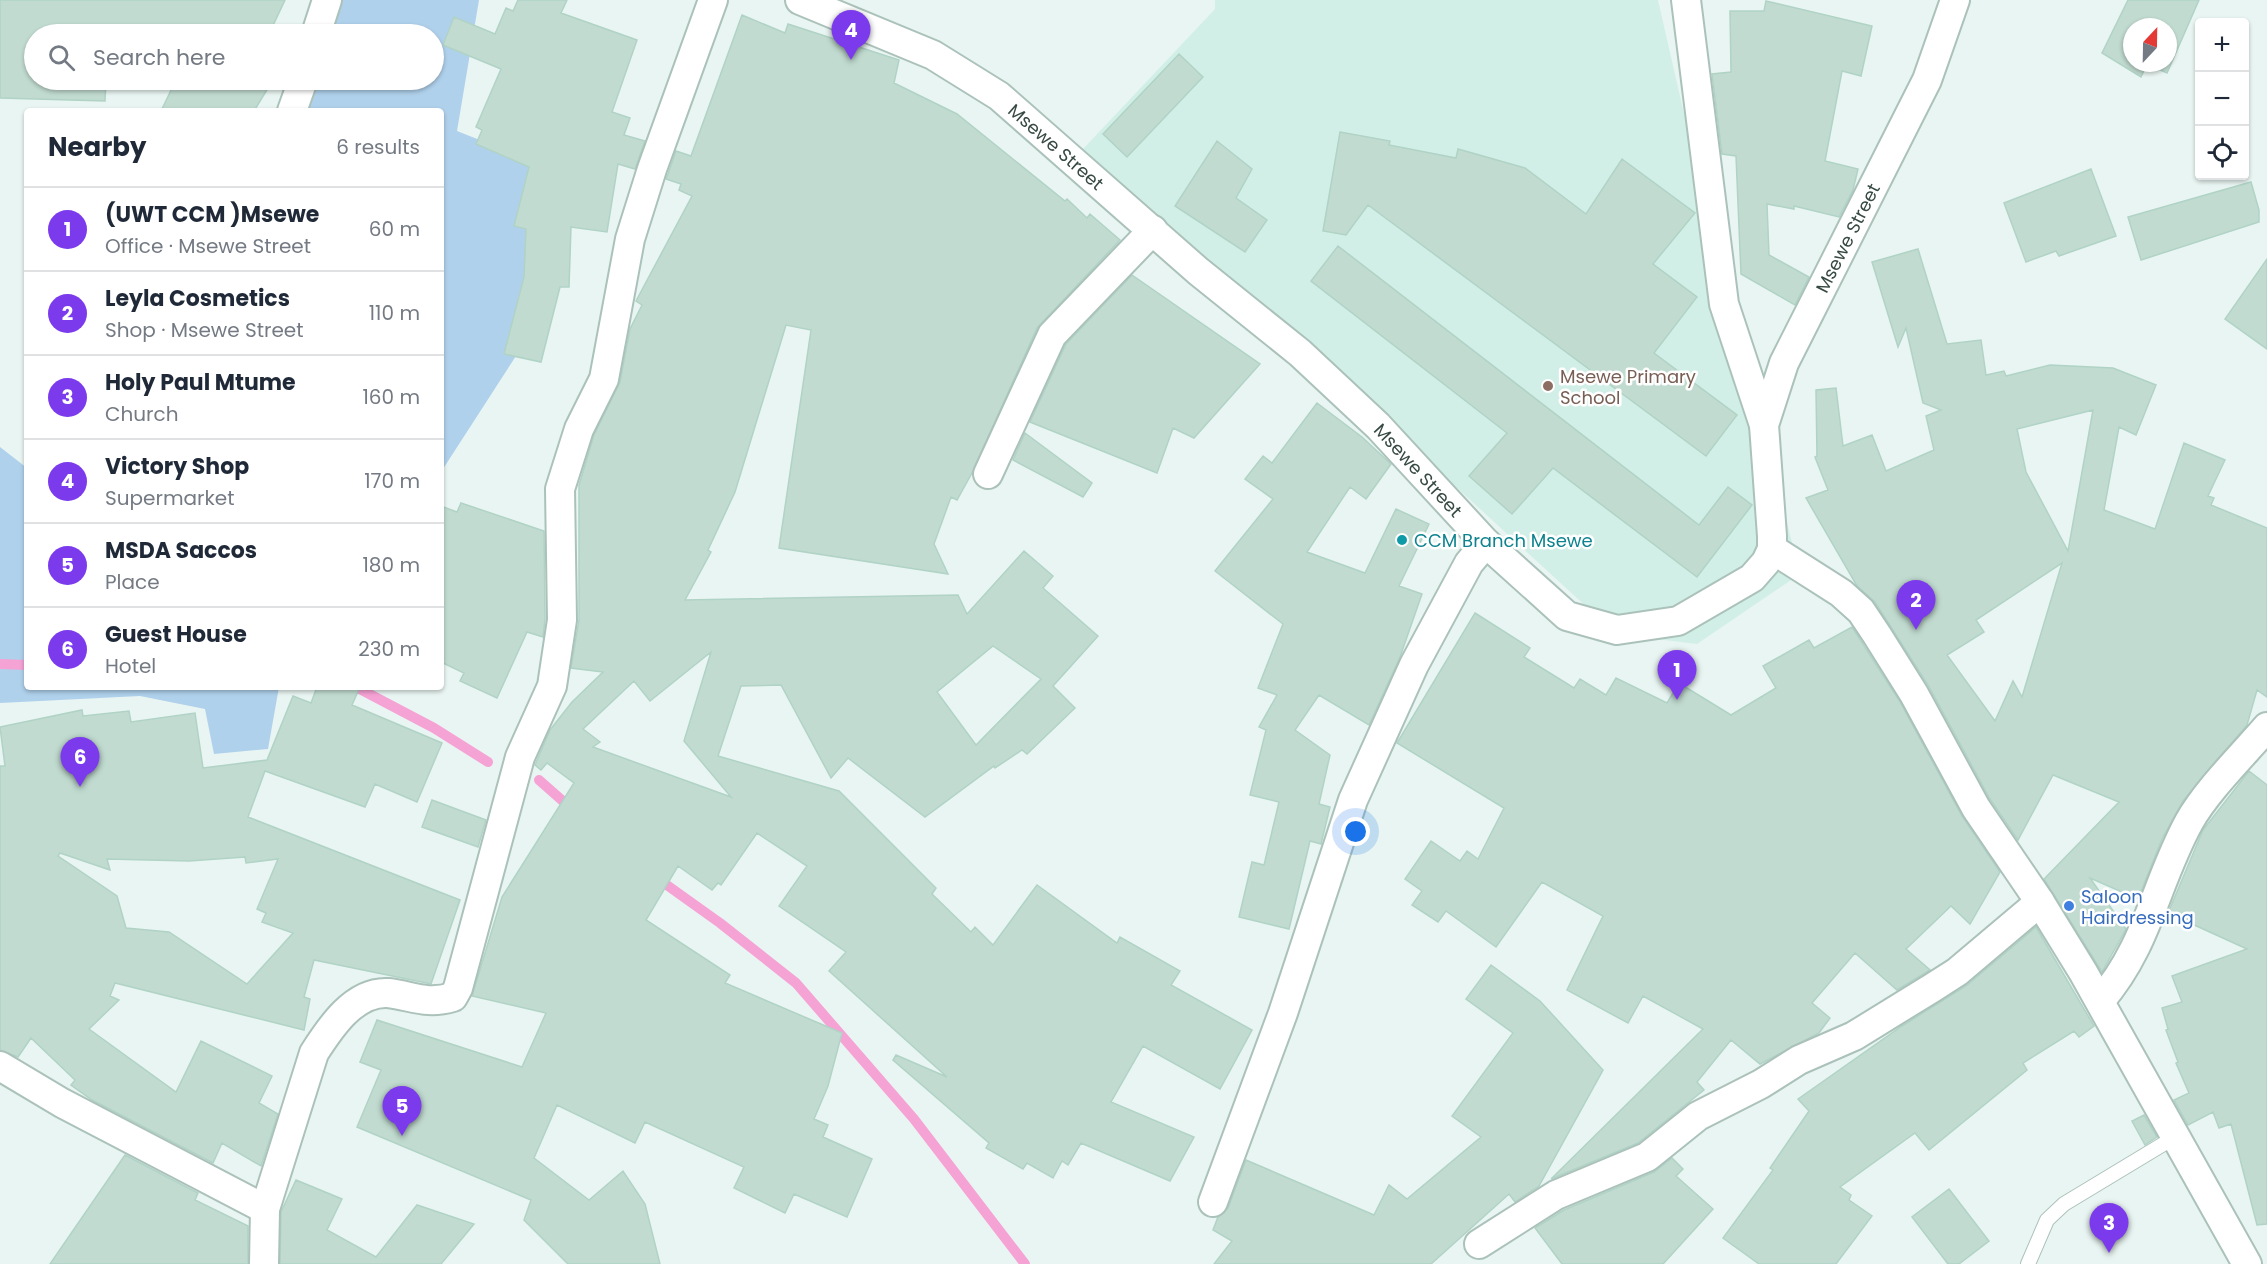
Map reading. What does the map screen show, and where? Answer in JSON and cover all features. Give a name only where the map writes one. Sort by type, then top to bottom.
[{"type":"street","points":[[319,24],[327,0]]},
{"type":"street","points":[[264,1264],[265,1209],[314,1053],[335,1024],[355,1003],[369,994],[388,993],[417,1000],[438,1001],[453,997],[458,988],[520,757],[552,686],[562,620],[560,489],[579,429],[604,379],[630,239],[713,0]]},
{"type":"street","name":"Msewe Street","points":[[800,0],[933,55],[999,96],[1300,354],[1378,426],[1486,543],[1567,616],[1617,630],[1678,621],[1752,578],[1767,562],[1773,549],[1764,425],[1784,363],[1927,80],[1955,0]]},
{"type":"street","points":[[1686,0],[1724,304],[1764,425]]},
{"type":"street","points":[[293,108],[299,90]]},
{"type":"street","points":[[988,474],[1052,335],[1153,230]]},
{"type":"street","points":[[1213,1202],[1283,1013],[1353,800],[1414,665],[1469,563],[1486,543]]},
{"type":"street","points":[[1773,549],[1840,593],[1861,611],[1914,694],[1976,808],[2040,902],[2100,1001],[2247,1264]]},
{"type":"street","points":[[2100,1001],[2130,962],[2174,854],[2197,808],[2267,727]]},
{"type":"street","points":[[1479,1244],[1556,1195],[1647,1157],[1698,1116],[1761,1084],[1799,1060],[1854,1036],[1957,972],[2040,902]]},
{"type":"street","points":[[0,1066],[62,1103],[265,1209]]},
{"type":"lane","points":[[2028,1264],[2047,1220],[2064,1204],[2175,1137]]},
{"type":"shaded area","points":[[339,0],[479,0],[457,131],[550,168],[534,328],[444,467],[444,108],[303,108],[309,90],[444,90],[444,24],[331,24]]},
{"type":"shaded area","name":"Msewe Primary School","points":[[1215,0],[1658,0],[1693,153],[1800,574],[1697,644],[1616,634],[1232,281],[1083,149],[1215,9]]},
{"type":"shaded area","points":[[0,447],[24,466],[24,690],[278,690],[268,749],[214,754],[205,709],[140,696],[0,703]]},
{"type":"building","points":[[0,0],[285,0],[274,24],[24,24],[24,90],[106,90],[105,101],[0,98]]},
{"type":"building","points":[[518,0],[567,0],[561,13],[637,40],[612,112],[630,118],[624,135],[645,141],[635,169],[618,164],[607,232],[571,227],[569,287],[560,287],[541,362],[504,354],[524,277],[526,229],[514,226],[529,167],[476,144],[482,130],[476,127],[501,69],[444,45],[454,17],[495,34],[506,8],[513,11]]},
{"type":"building","points":[[2128,0],[2199,0],[2177,50],[2177,18],[2123,18],[2123,66],[2102,53]]},
{"type":"building","points":[[1766,1],[1872,26],[1861,76],[1842,71],[1825,161],[1858,169],[1853,190],[1839,217],[1794,206],[1794,209],[1767,204],[1769,255],[1809,277],[1795,305],[1741,274],[1736,156],[1722,154],[1712,74],[1731,72],[1730,11],[1764,11]]},
{"type":"building","points":[[742,15],[785,33],[788,24],[899,60],[894,83],[957,114],[1065,201],[1067,199],[1087,218],[1090,214],[1120,240],[1037,328],[972,473],[957,500],[951,497],[934,544],[948,574],[779,548],[811,330],[786,325],[735,492],[708,550],[711,552],[685,600],[958,595],[967,614],[1024,551],[1053,576],[1043,588],[1098,636],[1053,686],[1075,708],[1027,754],[1022,750],[995,768],[994,766],[925,817],[848,758],[831,778],[781,685],[741,686],[718,756],[839,791],[936,888],[932,894],[971,932],[975,927],[993,945],[1037,885],[1117,943],[1120,937],[1180,971],[1171,985],[1252,1030],[1220,1089],[1143,1046],[1111,1102],[1194,1137],[1170,1181],[1081,1143],[1068,1165],[1062,1161],[1053,1178],[1027,1163],[1023,1169],[986,1148],[989,1143],[893,1060],[896,1055],[947,1077],[829,971],[846,952],[779,906],[807,866],[757,833],[721,885],[718,883],[712,890],[678,866],[646,920],[730,975],[725,983],[842,1033],[828,1086],[814,1119],[828,1125],[823,1137],[872,1159],[847,1217],[794,1194],[785,1213],[734,1188],[744,1167],[645,1122],[635,1143],[557,1105],[534,1158],[589,1200],[623,1171],[645,1204],[660,1264],[568,1264],[524,1220],[531,1200],[357,1127],[381,1070],[360,1062],[377,1020],[522,1067],[546,1013],[472,996],[502,897],[574,783],[547,763],[541,770],[535,765],[550,730],[572,702],[603,672],[571,668],[579,620],[579,485],[594,435],[620,382],[630,329],[642,305],[636,301],[692,196],[679,190],[681,184],[666,179],[676,151],[691,156]],"holes":[[[993,646],[1041,679],[976,745],[937,692]],[[711,652],[684,741],[731,797],[593,747],[600,742],[583,729],[634,681],[650,701]]]},
{"type":"building","points":[[1179,54],[1203,77],[1127,157],[1103,134]]},
{"type":"building","points":[[2133,72],[2143,72],[2141,77]]},
{"type":"building","points":[[171,90],[267,90],[256,108],[162,108]]},
{"type":"building","points":[[1340,132],[1390,141],[1389,145],[1456,158],[1458,149],[1525,168],[1586,214],[1622,159],[1695,213],[1653,264],[1697,297],[1654,353],[1737,415],[1706,456],[1368,205],[1346,235],[1323,231]]},
{"type":"building","points":[[1217,141],[1252,169],[1236,198],[1267,220],[1245,252],[1175,206]]},
{"type":"building","points":[[2091,169],[2116,236],[2059,256],[2056,251],[2026,262],[2004,203]]},
{"type":"building","points":[[2251,182],[2259,210],[2259,222],[2141,260],[2128,217]]},
{"type":"building","points":[[1338,246],[1699,525],[1728,487],[1752,505],[1697,577],[1553,468],[1512,514],[1469,476],[1507,433],[1311,281]]},
{"type":"building","points":[[1918,249],[1947,344],[1981,340],[1986,375],[2004,371],[2006,376],[2050,365],[2113,368],[2156,385],[2136,435],[2119,427],[2104,510],[2155,529],[2184,443],[2225,460],[2208,496],[2214,498],[2211,505],[2267,528],[2267,697],[2257,690],[2247,725],[2183,801],[2162,839],[2138,899],[2090,878],[2126,929],[2102,972],[2044,879],[2119,802],[2053,775],[2018,840],[1990,799],[1928,685],[1875,602],[1857,586],[1806,498],[1828,490],[1815,457],[1817,456],[1816,390],[1836,388],[1843,446],[1872,435],[1886,471],[1934,450],[1926,416],[1941,410],[1923,403],[1906,328],[1898,347],[1872,262]],"holes":[[[2093,410],[2068,551],[2026,472],[2017,429]],[[2062,563],[2022,697],[2013,681],[1995,721],[1947,655],[1984,632],[1976,620]]]},
{"type":"building","points":[[2267,259],[2267,349],[2225,319]]},
{"type":"building","points":[[1132,275],[1260,364],[1194,438],[1173,428],[1157,473],[1030,422],[1066,344]]},
{"type":"building","points":[[1317,403],[1362,437],[1391,464],[1366,499],[1350,487],[1307,552],[1365,573],[1396,509],[1429,524],[1399,586],[1422,594],[1400,657],[1369,725],[1319,695],[1295,730],[1330,755],[1319,804],[1330,807],[1321,844],[1310,841],[1289,929],[1239,917],[1252,862],[1264,865],[1279,802],[1250,795],[1266,730],[1259,727],[1277,695],[1258,688],[1283,624],[1215,571],[1273,499],[1245,479],[1263,456],[1272,463]]},
{"type":"building","points":[[1025,433],[1092,483],[1083,497],[1013,460]]},
{"type":"building","points":[[461,503],[544,531],[545,619],[543,637],[527,632],[497,698],[460,681],[464,673],[444,663],[444,507],[457,512]]},
{"type":"building","points":[[1475,613],[1530,648],[1524,657],[1574,688],[1580,679],[1606,695],[1616,678],[1667,703],[1679,683],[1731,715],[1776,688],[1763,666],[1809,640],[1814,648],[1852,627],[1900,702],[1962,816],[2000,872],[1970,924],[1951,906],[1906,949],[1930,970],[1897,990],[1855,953],[1812,1003],[1830,1018],[1819,1033],[1760,1064],[1731,1040],[1697,1082],[1704,1090],[1638,1143],[1551,1179],[1703,1029],[1643,996],[1628,1023],[1567,990],[1603,916],[1542,882],[1496,947],[1446,911],[1438,922],[1412,905],[1422,891],[1405,879],[1431,841],[1460,861],[1467,851],[1478,859],[1504,808],[1397,743]]},
{"type":"building","points":[[316,690],[359,690],[352,705],[442,743],[417,802],[375,784],[365,807],[265,771],[248,817],[460,900],[431,984],[314,960],[304,997],[310,999],[304,1030],[115,983],[110,996],[119,1000],[89,1029],[176,1092],[201,1041],[272,1076],[259,1103],[278,1114],[261,1166],[222,1143],[213,1163],[92,1100],[71,1085],[75,1080],[31,1038],[18,1057],[0,1050],[0,766],[5,766],[0,727],[82,710],[83,716],[129,711],[131,722],[195,713],[203,768],[267,760],[293,696],[311,703]],"holes":[[[60,853],[110,870],[107,859],[189,861],[245,857],[246,863],[278,859],[257,909],[266,913],[262,922],[293,933],[247,984],[169,932],[126,928],[117,896],[58,856]]]},
{"type":"building","points":[[2249,771],[2267,785],[2267,1224],[2257,1225],[2231,1124],[2219,1128],[2213,1112],[2188,1125],[2174,1100],[2189,1093],[2176,1063],[2178,1062],[2166,1030],[2168,1029],[2162,1008],[2182,1002],[2172,976],[2247,949],[2168,913],[2203,830]]},
{"type":"building","points":[[432,800],[486,820],[478,847],[422,827]]},
{"type":"building","points":[[2036,927],[2094,1026],[2079,1037],[2074,1031],[2023,1063],[2027,1070],[1929,1150],[1915,1133],[1840,1187],[1851,1195],[1849,1200],[1872,1216],[1836,1264],[1759,1264],[1723,1238],[1773,1170],[1770,1168],[1809,1111],[1798,1099],[1902,1026],[1966,986]]},
{"type":"building","points":[[1491,965],[1540,1001],[1603,1070],[1539,1186],[1515,1202],[1509,1194],[1431,1264],[1214,1264],[1232,1241],[1213,1230],[1218,1217],[1228,1208],[1246,1160],[1374,1215],[1389,1185],[1407,1199],[1481,1137],[1452,1116],[1513,1033],[1466,999]]},
{"type":"building","points":[[2144,1115],[2157,1137],[2145,1145],[2132,1121]]},
{"type":"building","points":[[125,1155],[198,1193],[195,1200],[248,1226],[248,1264],[50,1264]]},
{"type":"building","points":[[1672,1158],[1683,1169],[1676,1176],[1713,1209],[1663,1264],[1562,1264],[1535,1228],[1564,1210],[1654,1172]]},
{"type":"building","points":[[296,1180],[342,1199],[327,1230],[376,1257],[417,1205],[474,1224],[441,1264],[280,1264],[281,1212]]},
{"type":"building","points":[[1949,1189],[1989,1241],[1959,1264],[1948,1264],[1912,1217]]},
{"type":"waterway","points":[[0,664],[24,665]]},
{"type":"waterway","points":[[362,690],[434,728],[488,762]]},
{"type":"waterway","points":[[539,780],[573,810]]},
{"type":"waterway","points":[[657,878],[720,923],[796,983],[914,1119],[1025,1264]]},
{"type":"place","name":"Victory Shop","points":[[851,60]]},
{"type":"place","name":"Msewe Primary School","points":[[1548,386]]},
{"type":"place","name":"CCM Branch Msewe","points":[[1402,540]]},
{"type":"place","name":"Leyla Cosmetics","points":[[1916,630]]},
{"type":"place","name":"(UWT CCM )Msewe","points":[[1677,700]]},
{"type":"place","name":"Guest House","points":[[80,787]]},
{"type":"place","name":"Saloon Hairdressing","points":[[2069,906]]},
{"type":"place","name":"MSDA Saccos","points":[[402,1136]]},
{"type":"place","name":"Holy Paul Mtume","points":[[2109,1253]]}]
